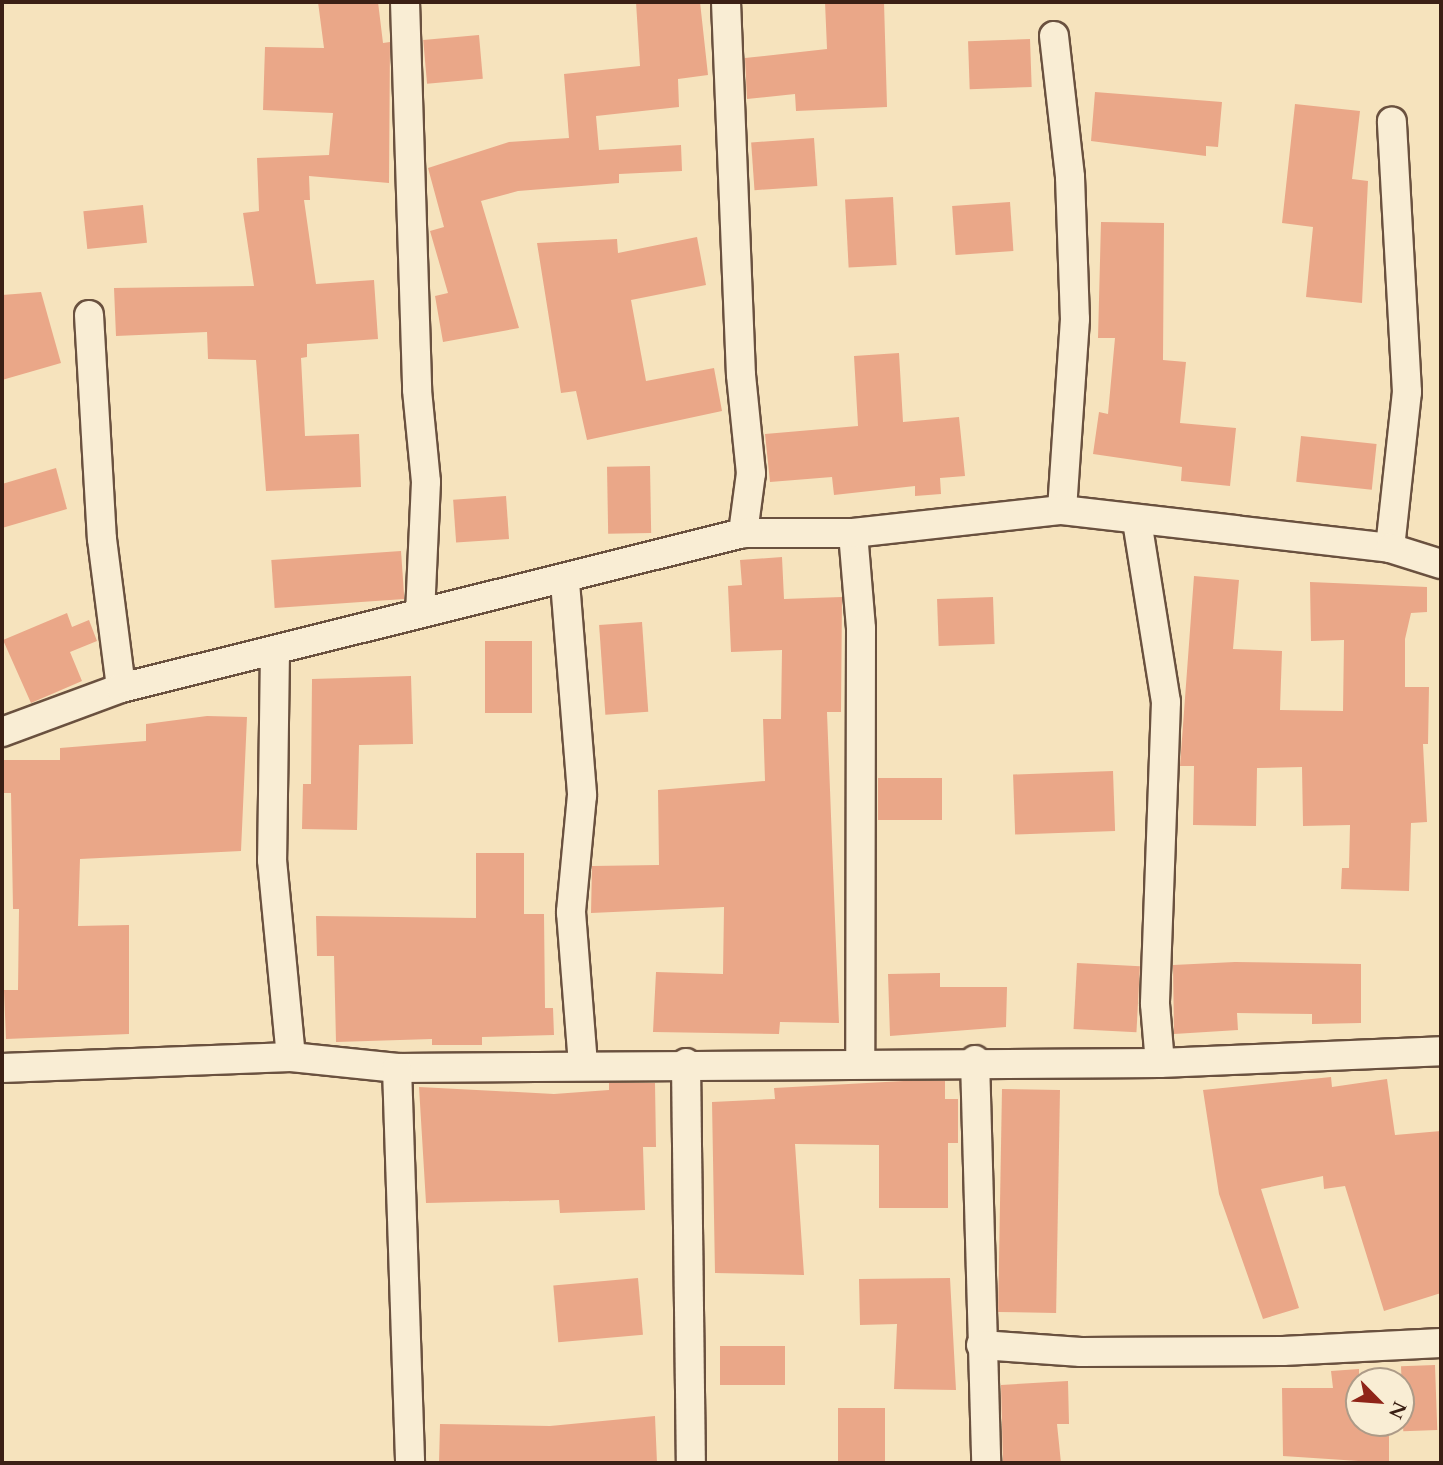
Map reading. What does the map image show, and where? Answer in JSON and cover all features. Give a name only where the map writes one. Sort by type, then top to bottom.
[{"type":"street","points":[[405,2],[417,390],[426,482],[419,613]]},
{"type":"street","points":[[726,2],[741,375],[751,473],[743,533]]},
{"type":"street","points":[[1054,36],[1070,177],[1075,320],[1062,510]]},
{"type":"street","points":[[1390,548],[1407,392],[1392,121]]},
{"type":"street","points":[[89,315],[102,539],[121,688]]},
{"type":"street","points":[[2,732],[121,688],[419,613],[565,582],[743,533],[853,533],[1062,510],[1137,521],[1390,548],[1441,564]]},
{"type":"street","points":[[1137,521],[1166,702],[1156,1004],[1160,1063]]},
{"type":"street","points":[[853,533],[861,629],[860,1061]]},
{"type":"street","points":[[565,582],[582,795],[571,912],[583,1065]]},
{"type":"street","points":[[275,651],[272,860],[292,1057]]},
{"type":"street","points":[[2,1068],[292,1057],[397,1068],[975,1060],[1160,1063],[1441,1051]]},
{"type":"street","points":[[975,1060],[984,1236],[981,1345],[986,1463]]},
{"type":"street","points":[[686,1063],[691,1463]]},
{"type":"street","points":[[397,1068],[410,1463]]},
{"type":"street","points":[[981,1345],[1081,1352],[1441,1343]]},
{"type":"building","points":[[318,2],[378,2],[383,43],[390,42],[389,183],[309,176],[310,200],[304,200],[316,284],[374,280],[378,339],[307,344],[307,357],[301,358],[305,436],[359,434],[361,487],[266,491],[256,360],[208,359],[207,332],[116,336],[114,288],[254,286],[243,213],[259,211],[257,158],[329,155],[333,113],[263,110],[265,47],[324,48]]},
{"type":"building","points":[[636,2],[700,2],[708,75],[678,79],[679,107],[596,116],[599,150],[681,145],[682,171],[619,174],[619,183],[518,191],[481,201],[519,328],[443,342],[435,296],[448,293],[430,231],[444,227],[428,168],[509,142],[569,138],[564,74],[640,66]]},
{"type":"building","points":[[825,2],[884,2],[887,107],[796,111],[795,94],[747,99],[745,58],[827,49]]},
{"type":"building","points":[[479,35],[483,79],[427,84],[423,40]]},
{"type":"building","points":[[1030,39],[1032,87],[970,89],[968,41]]},
{"type":"building","points":[[1095,92],[1222,102],[1218,147],[1206,146],[1206,156],[1091,141]]},
{"type":"building","points":[[1295,104],[1360,111],[1352,179],[1368,181],[1362,303],[1306,297],[1313,227],[1282,223]]},
{"type":"building","points":[[814,138],[817,186],[755,190],[751,142]]},
{"type":"building","points":[[893,197],[897,265],[849,267],[845,200]]},
{"type":"building","points":[[1010,202],[1013,251],[956,255],[952,206]]},
{"type":"building","points":[[143,205],[147,243],[87,249],[83,211]]},
{"type":"building","points":[[1101,222],[1164,223],[1163,360],[1186,362],[1180,423],[1236,428],[1230,486],[1181,481],[1182,467],[1093,454],[1099,412],[1108,414],[1115,338],[1098,338]]},
{"type":"building","points":[[697,237],[706,285],[631,300],[646,381],[714,368],[722,411],[587,440],[576,391],[561,393],[537,243],[617,239],[618,253]]},
{"type":"building","points":[[41,292],[61,363],[2,380],[2,295]]},
{"type":"building","points":[[899,353],[903,422],[959,417],[965,476],[940,478],[941,494],[915,496],[915,486],[834,495],[832,477],[770,482],[765,434],[858,426],[854,356]]},
{"type":"building","points":[[1301,436],[1377,444],[1372,490],[1296,482]]},
{"type":"building","points":[[650,466],[651,533],[608,534],[607,467]]},
{"type":"building","points":[[56,468],[67,509],[2,528],[2,484]]},
{"type":"building","points":[[506,496],[509,539],[456,543],[453,500]]},
{"type":"building","points":[[401,551],[404,599],[275,608],[271,560]]},
{"type":"building","points":[[782,557],[784,599],[842,597],[841,712],[827,712],[839,1023],[780,1022],[779,1034],[653,1032],[656,972],[723,974],[724,907],[591,913],[592,866],[659,865],[658,790],[765,781],[763,719],[781,719],[782,650],[731,652],[728,586],[742,585],[740,560]]},
{"type":"building","points":[[1194,576],[1239,580],[1233,649],[1282,651],[1280,710],[1343,711],[1344,640],[1311,641],[1310,582],[1427,587],[1427,612],[1411,613],[1405,639],[1405,687],[1429,687],[1428,744],[1423,744],[1427,822],[1411,823],[1409,891],[1341,889],[1342,868],[1349,868],[1350,825],[1303,826],[1302,767],[1257,768],[1256,826],[1193,825],[1194,766],[1180,766]]},
{"type":"building","points":[[993,597],[995,644],[939,646],[937,599]]},
{"type":"building","points":[[67,613],[72,627],[89,620],[97,641],[70,652],[82,681],[31,703],[3,640]]},
{"type":"building","points":[[642,622],[648,712],[605,715],[599,625]]},
{"type":"building","points":[[485,641],[532,641],[532,713],[485,713]]},
{"type":"building","points":[[411,676],[413,744],[359,745],[357,830],[302,829],[303,784],[311,784],[312,679]]},
{"type":"building","points":[[207,716],[247,717],[241,851],[80,859],[78,926],[129,925],[129,1034],[6,1039],[4,990],[18,990],[19,909],[13,909],[11,793],[3,793],[3,760],[60,760],[60,748],[146,741],[146,724]]},
{"type":"building","points":[[1113,771],[1115,831],[1015,834],[1013,774]]},
{"type":"building","points":[[878,778],[942,778],[942,820],[878,820]]},
{"type":"building","points":[[476,853],[524,853],[524,914],[544,914],[545,1008],[553,1008],[554,1035],[482,1037],[482,1045],[432,1045],[432,1039],[336,1042],[334,956],[317,956],[316,916],[476,918]]},
{"type":"building","points":[[1235,962],[1361,964],[1361,1023],[1312,1024],[1312,1014],[1237,1013],[1238,1030],[1174,1034],[1173,965]]},
{"type":"building","points":[[1077,963],[1140,966],[1136,1032],[1074,1029]]},
{"type":"building","points":[[940,973],[940,987],[1007,987],[1006,1027],[890,1036],[888,974]]},
{"type":"building","points":[[1331,1077],[1332,1087],[1387,1079],[1395,1135],[1441,1131],[1441,1293],[1384,1311],[1345,1186],[1324,1189],[1323,1176],[1261,1189],[1299,1308],[1263,1319],[1219,1194],[1203,1090]]},
{"type":"building","points":[[945,1081],[945,1099],[958,1099],[958,1143],[948,1143],[948,1208],[879,1208],[879,1145],[795,1144],[804,1275],[715,1273],[712,1102],[775,1099],[774,1088]]},
{"type":"building","points":[[609,1083],[655,1083],[656,1147],[643,1147],[645,1210],[560,1213],[559,1200],[426,1203],[419,1087],[554,1094],[609,1090]]},
{"type":"building","points":[[1002,1089],[1060,1090],[1056,1313],[998,1312]]},
{"type":"building","points":[[638,1278],[643,1335],[558,1342],[553,1285]]},
{"type":"building","points":[[950,1278],[956,1390],[894,1389],[897,1324],[860,1325],[859,1279]]},
{"type":"building","points":[[720,1346],[785,1346],[785,1385],[720,1385]]},
{"type":"building","points":[[1435,1365],[1437,1430],[1415,1431],[1415,1367],[1401,1367]]},
{"type":"building","points":[[1345,1370],[1345,1437],[1389,1437],[1389,1463],[1283,1456],[1282,1388],[1333,1388],[1331,1371]]},
{"type":"building","points":[[1068,1381],[1069,1424],[1057,1424],[1061,1463],[1003,1463],[1001,1385]]},
{"type":"building","points":[[838,1408],[885,1408],[885,1463],[838,1463]]},
{"type":"building","points":[[655,1416],[657,1463],[439,1463],[440,1424],[550,1426]]}]
